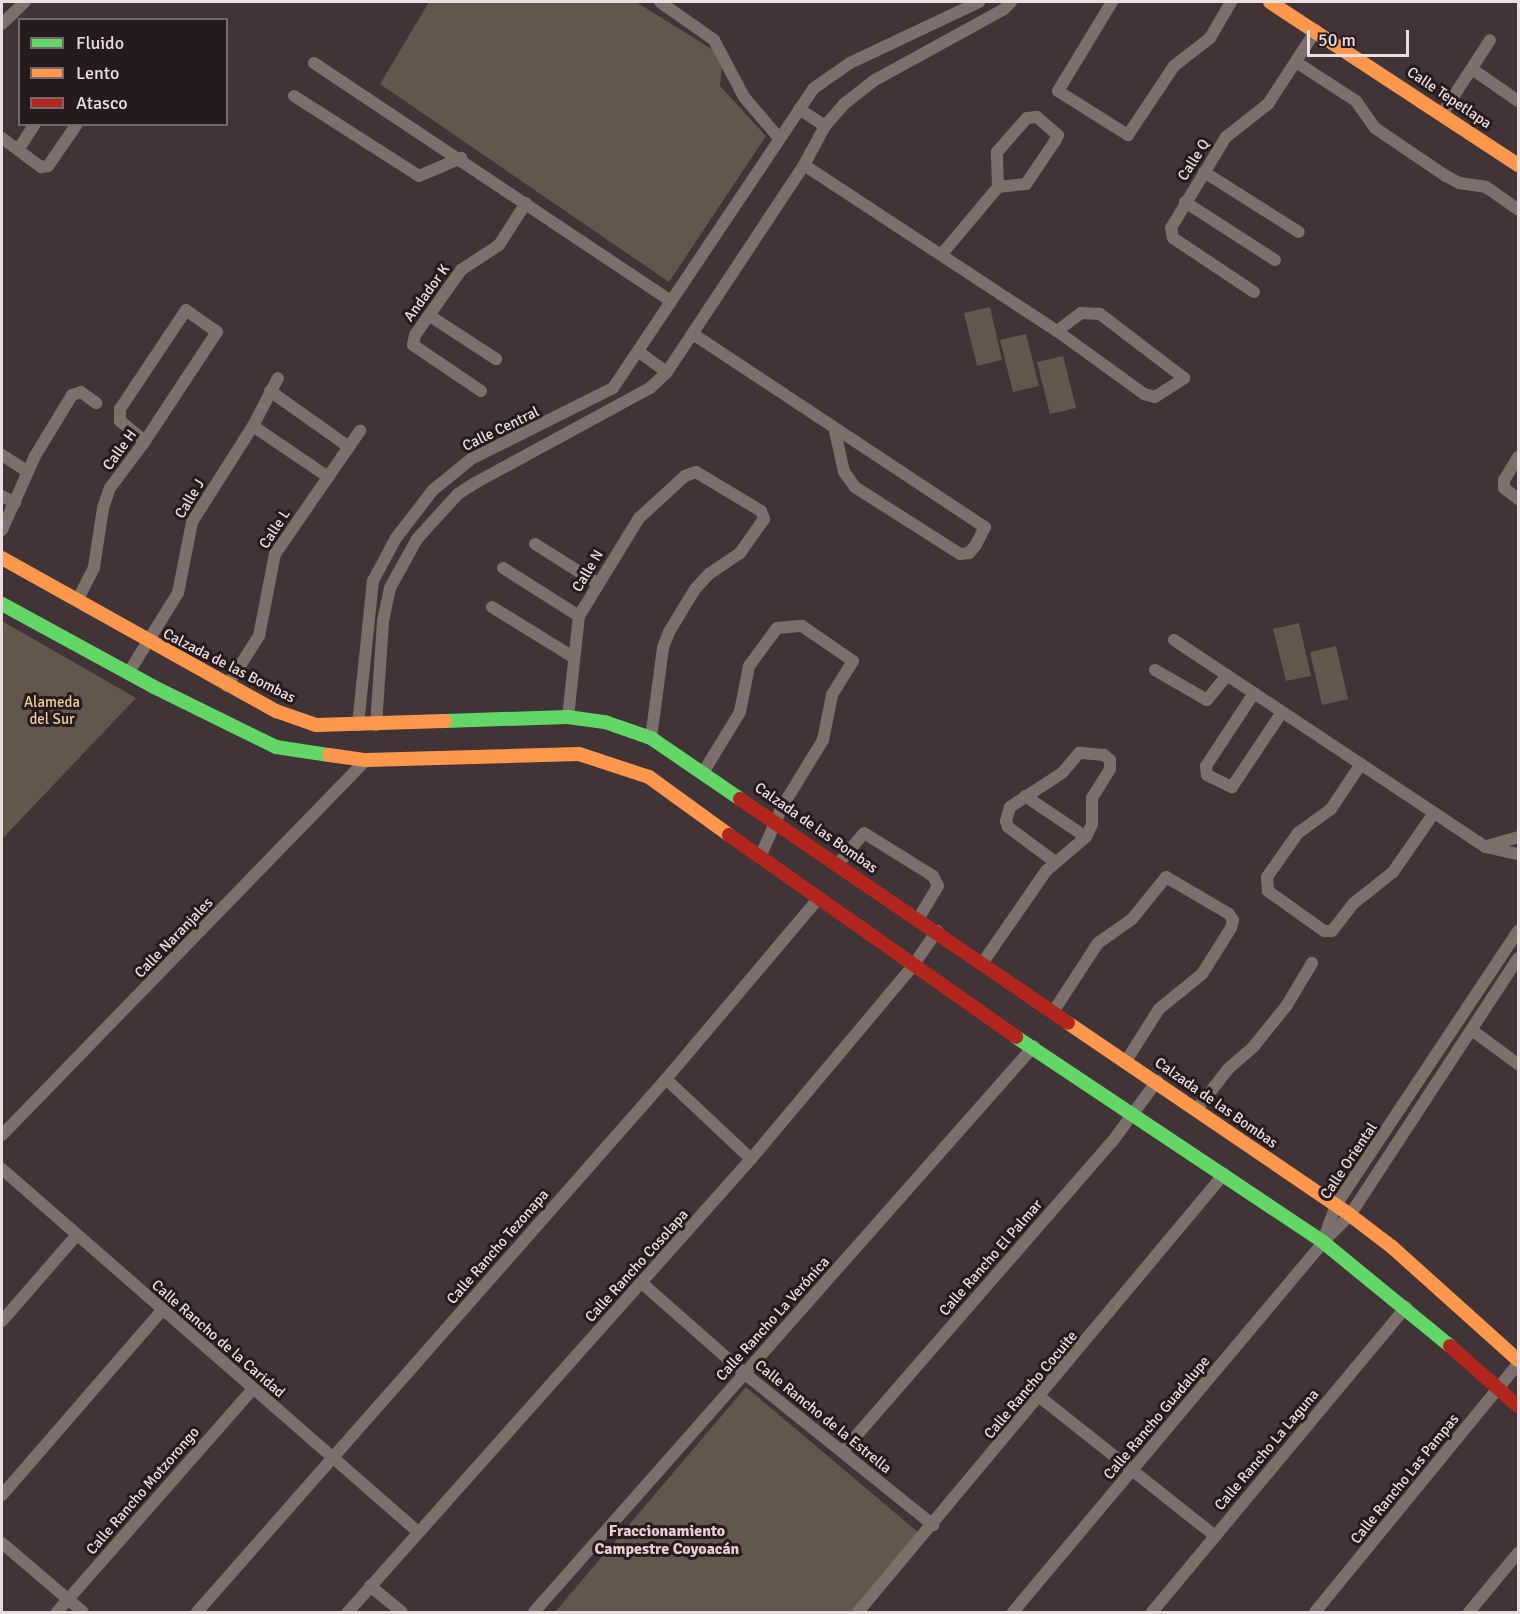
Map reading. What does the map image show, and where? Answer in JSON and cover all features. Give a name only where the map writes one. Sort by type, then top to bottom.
[{"type":"main road","name":"Calle Tepetlapa","points":[[1270,2],[1316,30],[1518,165]]},
{"type":"main road","name":"Calzada de las Bombas","points":[[2,558],[78,599],[150,644],[227,686],[297,719],[316,725],[376,725],[568,717],[605,722],[651,738],[704,771],[920,918],[1350,1215],[1392,1247],[1518,1360]]},
{"type":"main road","points":[[2,604],[276,747],[366,760],[579,754],[649,777],[761,855],[912,966],[1323,1242],[1406,1307],[1518,1406]]},
{"type":"street","points":[[2,24],[25,2]]},
{"type":"street","points":[[660,2],[714,40],[744,97],[779,138]]},
{"type":"street","name":"Calle Central","points":[[358,725],[373,581],[412,514],[433,490],[471,459],[613,388],[799,109],[830,74],[979,2]]},
{"type":"street","name":"Calle Central","points":[[376,725],[383,621],[390,588],[417,539],[458,494],[544,443],[616,409],[667,372],[804,165],[825,126],[868,84],[1004,9],[1011,2]]},
{"type":"street","points":[[1112,2],[1058,92],[1128,135],[1174,66],[1210,38],[1231,2]]},
{"type":"street","name":"Calle Q","points":[[1254,292],[1173,238],[1171,228],[1204,172],[1234,129],[1268,104],[1316,30]]},
{"type":"street","points":[[1442,114],[1490,40]]},
{"type":"street","points":[[1296,62],[1356,101],[1375,128],[1446,176],[1459,183],[1486,187],[1518,209]]},
{"type":"street","points":[[314,63],[461,158],[671,301]]},
{"type":"street","points":[[1472,69],[1518,101]]},
{"type":"street","points":[[294,96],[419,176],[461,158]]},
{"type":"street","points":[[799,109],[825,126]]},
{"type":"street","points":[[941,255],[998,187],[998,152],[1027,118],[1037,117],[1058,135],[1055,141],[1026,184],[998,187]]},
{"type":"street","points":[[18,150],[34,126]]},
{"type":"street","points":[[2,138],[41,166],[48,166],[76,126]]},
{"type":"street","points":[[804,165],[1057,331],[1144,394],[1155,398],[1184,378],[1100,314],[1081,313],[1057,331]]},
{"type":"street","points":[[1204,172],[1299,232]]},
{"type":"street","points":[[1185,202],[1275,261]]},
{"type":"street","name":"Andador K","points":[[481,391],[412,345],[461,270],[499,245],[526,203]]},
{"type":"street","name":"Calle H","points":[[78,599],[94,567],[103,508],[110,488],[145,441],[217,332],[186,310],[120,409],[120,421],[145,441]]},
{"type":"street","points":[[430,316],[496,359]]},
{"type":"street","points":[[693,334],[835,431],[985,527],[976,545],[969,553],[960,554],[855,487],[844,472],[835,431]]},
{"type":"street","points":[[639,352],[667,372]]},
{"type":"street","name":"Calle J","points":[[129,672],[150,644],[178,593],[192,522],[253,426],[278,378]]},
{"type":"street","points":[[2,530],[28,472],[72,395],[81,392],[96,403]]},
{"type":"street","points":[[270,392],[349,447]]},
{"type":"street","points":[[253,426],[328,477]]},
{"type":"street","name":"Calle L","points":[[227,686],[259,636],[275,554],[360,431]]},
{"type":"street","points":[[2,455],[28,472]]},
{"type":"street","points":[[1518,457],[1504,480],[1504,488],[1518,499]]},
{"type":"street","name":"Calle N","points":[[568,717],[579,616],[597,583],[651,505],[685,476],[696,472],[760,511],[764,519],[740,554],[709,574],[695,589],[669,632],[663,648],[651,738]]},
{"type":"street","points":[[2,496],[15,503]]},
{"type":"street","points":[[536,544],[597,583]]},
{"type":"street","points":[[502,568],[579,616]]},
{"type":"street","points":[[492,607],[573,657]]},
{"type":"street","points":[[704,771],[740,712],[749,666],[768,636],[791,624],[802,626],[853,661],[832,695],[823,740],[776,820],[761,855]]},
{"type":"street","points":[[1174,640],[1485,847],[1518,854]]},
{"type":"street","points":[[1155,670],[1207,700],[1227,675]]},
{"type":"street","points":[[1254,693],[1206,766],[1207,775],[1232,787],[1282,712]]},
{"type":"street","points":[[983,962],[1054,861],[1086,837],[1092,824],[1092,798],[1110,770],[1110,760],[1104,755],[1079,753],[1062,773],[1010,807],[1006,821],[1008,827],[1054,861]]},
{"type":"street","name":"Calle Naranjales","points":[[2,1135],[366,760]]},
{"type":"street","points":[[1361,764],[1331,809],[1298,832],[1267,877],[1268,891],[1324,931],[1332,931],[1354,903],[1393,872],[1434,813]]},
{"type":"street","points":[[1025,796],[1086,837]]},
{"type":"street","points":[[838,864],[864,832],[933,876],[938,886],[920,918]]},
{"type":"street","points":[[1485,847],[1518,837]]},
{"type":"street","points":[[1053,1012],[1098,943],[1132,919],[1166,877],[1233,920],[1202,974],[1159,1009],[1126,1061]]},
{"type":"street","name":"Calle Rancho Tezonapa","points":[[197,1612],[666,1079],[819,898]]},
{"type":"street","name":"Calle Oriental","points":[[1323,1242],[1336,1205],[1518,930]]},
{"type":"street","name":"Calle Rancho Cosolapa","points":[[348,1612],[417,1531],[642,1284],[751,1159],[912,966],[937,931]]},
{"type":"street","name":"Calle Oriental","points":[[1323,1242],[1350,1215],[1473,1031],[1518,958]]},
{"type":"street","points":[[1197,1109],[1228,1069],[1254,1046],[1287,1005],[1312,963]]},
{"type":"street","points":[[1473,1031],[1518,1064]]},
{"type":"street","name":"Calle Rancho La Verónica","points":[[534,1612],[1034,1046]]},
{"type":"street","points":[[666,1079],[751,1159]]},
{"type":"street","name":"Calle Rancho El Palmar","points":[[843,1451],[1134,1116],[1157,1081]]},
{"type":"street","name":"Calle Rancho de la Caridad","points":[[2,1169],[76,1236],[417,1531]]},
{"type":"street","name":"Calle Rancho Cocuite","points":[[861,1611],[1041,1398],[1224,1174]]},
{"type":"street","points":[[2,1321],[76,1236]]},
{"type":"street","name":"Calle Rancho Guadalupe","points":[[1013,1612],[1323,1242]]},
{"type":"street","name":"Calle Rancho de la Estrella","points":[[642,1284],[744,1373],[933,1525]]},
{"type":"street","name":"Calle Rancho La Laguna","points":[[1152,1612],[1406,1307]]},
{"type":"street","points":[[2,1495],[162,1310]]},
{"type":"street","name":"Calle Rancho Las Pampas","points":[[1315,1612],[1518,1364]]},
{"type":"street","name":"Calle Rancho Motzorongo","points":[[57,1612],[253,1389]]},
{"type":"street","points":[[1041,1398],[1134,1469],[1215,1536]]},
{"type":"street","points":[[2,1542],[83,1612]]},
{"type":"street","points":[[1474,1611],[1518,1553]]},
{"type":"street","points":[[370,1586],[402,1612]]},
{"type":"green space","points":[[429,2],[636,2],[723,56],[720,86],[766,136],[669,282],[380,84]]},
{"type":"green space","points":[[990,307],[1002,360],[977,366],[964,313]]},
{"type":"green space","points":[[1026,334],[1039,386],[1013,392],[1000,340]]},
{"type":"green space","points":[[1063,356],[1076,408],[1050,414],[1037,362]]},
{"type":"green space","name":"Alameda del Sur","points":[[2,621],[136,698],[2,839]]},
{"type":"green space","points":[[1299,623],[1311,676],[1286,681],[1273,629]]},
{"type":"green space","points":[[1336,646],[1348,699],[1322,705],[1310,652]]},
{"type":"green space","points":[[746,1387],[919,1533],[851,1612],[555,1612]]},
{"type":"traffic: fast","points":[[2,604],[154,687],[276,747],[329,755]]},
{"type":"traffic: fast","points":[[445,721],[568,717],[605,722],[651,738],[740,799]]},
{"type":"traffic: fast","points":[[1016,1037],[1323,1242],[1450,1346]]},
{"type":"traffic: slow","points":[[1270,2],[1518,165]]},
{"type":"traffic: slow","points":[[2,558],[276,711],[316,725],[445,721]]},
{"type":"traffic: slow","points":[[329,755],[366,760],[579,754],[649,777],[729,835]]},
{"type":"traffic: slow","points":[[1068,1023],[1350,1215],[1392,1247],[1518,1360]]},
{"type":"traffic: jam","points":[[740,799],[1068,1023]]},
{"type":"traffic: jam","points":[[729,835],[1016,1037]]},
{"type":"traffic: jam","points":[[1450,1346],[1518,1406]]},
{"type":"district","name":"Fraccionamiento Campestre Coyoacán","points":[[667,1540]]}]
